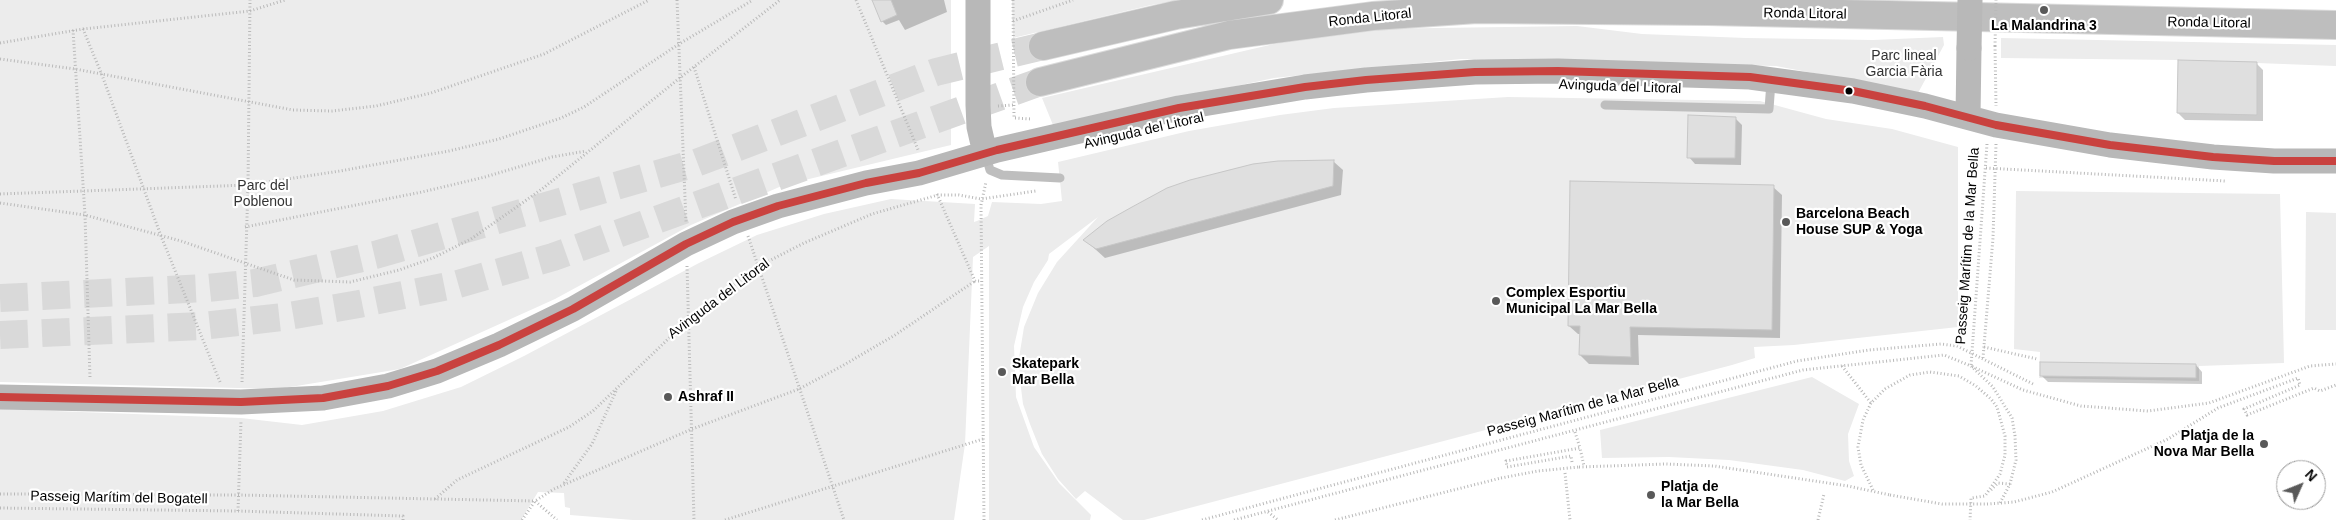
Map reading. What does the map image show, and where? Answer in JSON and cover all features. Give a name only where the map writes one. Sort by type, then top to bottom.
[{"type":"highway","points":[[1042,46],[1176,15],[1269,0]]},
{"type":"highway","name":"Ronda Litoral","points":[[1040,82],[1229,35],[1373,16],[1477,9],[2336,25]]},
{"type":"main road","points":[[978,0],[979,127],[985,153]]},
{"type":"main road","points":[[1968,117],[1970,0]]},
{"type":"main road","name":"Avinguda del Litoral","points":[[0,397],[241,402],[323,398],[388,386],[438,370],[499,345],[573,309],[686,244],[733,222],[822,194],[919,173],[985,153],[1215,101],[1366,80],[1451,73],[1558,71],[1771,79],[1853,91],[2068,139],[2156,151],[2274,161],[2336,161]]},
{"type":"lane","points":[[1605,105],[1769,109],[1771,79]]},
{"type":"lane","points":[[985,153],[990,170],[1002,175],[1060,178]]},
{"type":"path","points":[[242,383],[245,227],[248,185],[250,0]]},
{"type":"path","points":[[0,43],[73,30],[250,11],[285,0]]},
{"type":"path","points":[[0,59],[75,69],[293,110],[332,111],[376,106],[431,93],[544,54],[649,0]]},
{"type":"path","points":[[678,0],[687,231]]},
{"type":"path","points":[[0,194],[248,185],[358,168],[449,151],[499,139],[561,118],[584,107],[679,44],[753,0]]},
{"type":"path","points":[[0,203],[85,215],[245,262],[294,280],[350,282],[399,270],[433,258],[471,239],[542,189],[588,150],[780,0]]},
{"type":"path","points":[[856,0],[921,157]]},
{"type":"path","points":[[1013,0],[1014,118],[1037,120]]},
{"type":"path","points":[[1013,21],[1073,0]]},
{"type":"path","points":[[1996,0],[1996,112]]},
{"type":"path","points":[[83,29],[145,189],[161,236],[224,391]]},
{"type":"path","points":[[73,30],[84,192],[90,379]]},
{"type":"path","points":[[694,67],[738,208]]},
{"type":"path","points":[[998,106],[1014,105]]},
{"type":"path","name":"Passeig Marítim de la Mar Bella","points":[[1983,358],[1993,238],[1996,135]]},
{"type":"path","name":"Passeig Marítim de la Mar Bella","points":[[1987,140],[1971,366],[1993,387],[2012,418],[2016,460],[2010,484],[2000,503]]},
{"type":"path","points":[[245,227],[422,192],[485,177],[552,157],[588,150]]},
{"type":"path","points":[[1986,168],[2234,181]]},
{"type":"path","name":"Avinguda del Litoral","points":[[436,499],[457,480],[569,427],[592,411],[661,343],[689,319],[759,266],[804,243],[872,214],[938,195],[959,194],[981,199],[1037,191],[1039,184]]},
{"type":"path","points":[[936,190],[975,281]]},
{"type":"path","points":[[981,199],[980,281],[984,520]]},
{"type":"path","points":[[747,233],[844,520]]},
{"type":"path","points":[[687,261],[694,520]]},
{"type":"path","points":[[522,520],[535,500],[562,485],[692,429],[799,389],[895,335],[975,281],[980,281]]},
{"type":"path","name":"Passeig Marítim de la Mar Bella","points":[[1202,520],[1797,361],[1869,350],[1941,344],[1958,346],[2035,385]]},
{"type":"path","points":[[1984,347],[2037,359]]},
{"type":"path","name":"Passeig Marítim de la Mar Bella","points":[[1234,520],[1498,449],[1575,432],[1803,370],[1944,354],[2023,390],[2081,406],[2148,410],[2209,403],[2310,366],[2336,364]]},
{"type":"path","points":[[1842,366],[1871,403]]},
{"type":"path","points":[[1873,490],[1861,466],[1858,447],[1863,420],[1871,403],[1893,383],[1920,373],[1950,374],[1976,386],[1997,407],[2005,436],[2003,464],[2000,474],[1985,496]]},
{"type":"path","points":[[1336,520],[1501,478],[1538,471],[1584,466],[1666,464],[1714,466],[1873,490],[1890,495],[1942,504],[2000,503],[2052,492],[2168,439],[2218,408],[2298,378],[2300,385],[2244,409],[2247,415],[2314,388],[2320,391],[2336,385]]},
{"type":"path","points":[[562,485],[592,444],[619,386]]},
{"type":"path","points":[[238,511],[241,418]]},
{"type":"path","points":[[1575,432],[1584,466]]},
{"type":"path","points":[[725,520],[983,439]]},
{"type":"path","points":[[1572,462],[1571,456],[1507,467],[1506,461],[1580,448]]},
{"type":"path","points":[[1565,473],[1570,520]]},
{"type":"path","points":[[1970,520],[1970,498],[1985,496],[1998,482],[2010,484]]},
{"type":"path","points":[[0,494],[238,495],[535,500],[556,520]]},
{"type":"path","points":[[1818,520],[1824,494]]},
{"type":"path","name":"Passeig Marítim del Bogatell","points":[[0,508],[238,511],[403,516],[403,520]]},
{"type":"path","points":[[1268,511],[1278,520]]},
{"type":"green space","name":"Parc del Poblenou","points":[[0,0],[951,0],[951,145],[784,185],[691,225],[555,299],[400,369],[278,389],[0,382]]},
{"type":"green space","points":[[1012,0],[1181,0],[1151,5],[1013,38]]},
{"type":"green space","name":"Parc lineal Garcia Fària","points":[[1577,26],[1642,34],[1746,38],[1873,40],[1943,37],[1944,45],[1918,93],[1776,66],[1461,59],[1274,78],[1053,125],[1042,98],[1274,44],[1366,29]]},
{"type":"green space","points":[[2001,38],[2336,45],[2336,66],[2178,60],[2001,58]]},
{"type":"green space","points":[[1508,97],[1760,101],[1826,119],[1892,129],[1958,147],[1958,327],[1794,345],[1754,347],[1755,358],[1732,365],[1144,520],[1123,520],[1085,491],[1076,499],[1058,479],[1042,454],[1030,424],[1023,404],[1020,380],[1019,358],[1024,327],[1038,293],[1057,262],[1098,217],[1049,254],[1048,260],[1034,282],[1023,307],[1014,346],[1016,397],[1034,447],[1059,483],[1091,515],[1090,520],[989,520],[989,246],[973,257],[965,444],[954,520],[633,520],[570,515],[570,508],[565,507],[564,493],[538,492],[521,520],[0,520],[0,409],[241,418],[302,425],[383,411],[461,387],[524,356],[699,263],[757,235],[824,214],[891,199],[975,204],[974,222],[988,216],[992,202],[1041,204],[1062,201],[1058,162],[1189,131],[1280,115],[1334,108]]},
{"type":"green space","points":[[2016,191],[2280,194],[2284,363],[2199,366],[2199,381],[2039,378],[2040,352],[2014,349]]},
{"type":"green space","points":[[2306,212],[2336,213],[2336,330],[2305,330]]},
{"type":"green space","points":[[1812,377],[1859,404],[1848,434],[1849,461],[1854,476],[1845,481],[1803,470],[1729,460],[1669,457],[1602,458],[1600,430]]},
{"type":"building","points":[[872,0],[891,0],[897,15],[881,22]]},
{"type":"building","points":[[2178,60],[2257,62],[2257,115],[2177,113]]},
{"type":"building","points":[[1688,115],[1736,117],[1735,158],[1687,158]]},
{"type":"building","points":[[1334,160],[1333,186],[1096,249],[1083,240],[1107,221],[1167,188],[1190,180],[1253,164],[1278,161]]},
{"type":"building","points":[[1570,181],[1774,185],[1772,330],[1630,327],[1631,357],[1579,355],[1580,326],[1568,326]]},
{"type":"building","points":[[2040,362],[2196,364],[2196,378],[2040,376]]},
{"type":"tunnel","points":[[0,298],[207,288],[255,283],[375,255],[696,163],[936,72],[1043,46]]},
{"type":"tunnel","points":[[0,335],[202,326],[283,317],[458,284],[553,257],[1040,82]]},
{"type":"transit line","points":[[0,397],[241,402],[323,398],[388,386],[437,371],[499,345],[573,309],[686,244],[733,222],[778,206],[866,183],[919,173],[997,150],[1179,108],[1305,87],[1366,80],[1475,72],[1558,71],[1750,77],[1853,91],[1925,106],[1996,125],[2110,145],[2213,157],[2274,161],[2336,161]]},
{"type":"place","name":"La Malandrina 3","points":[[2044,10]]},
{"type":"place","name":"Barcelona Beach House SUP & Yoga","points":[[1786,222]]},
{"type":"place","name":"Complex Esportiu Municipal La Mar Bella","points":[[1496,301]]},
{"type":"place","name":"Skatepark Mar Bella","points":[[1002,372]]},
{"type":"place","name":"Ashraf II","points":[[668,397]]},
{"type":"place","name":"Platja de la Nova Mar Bella","points":[[2264,444]]},
{"type":"place","name":"Platja de la Mar Bella","points":[[1651,495]]}]
